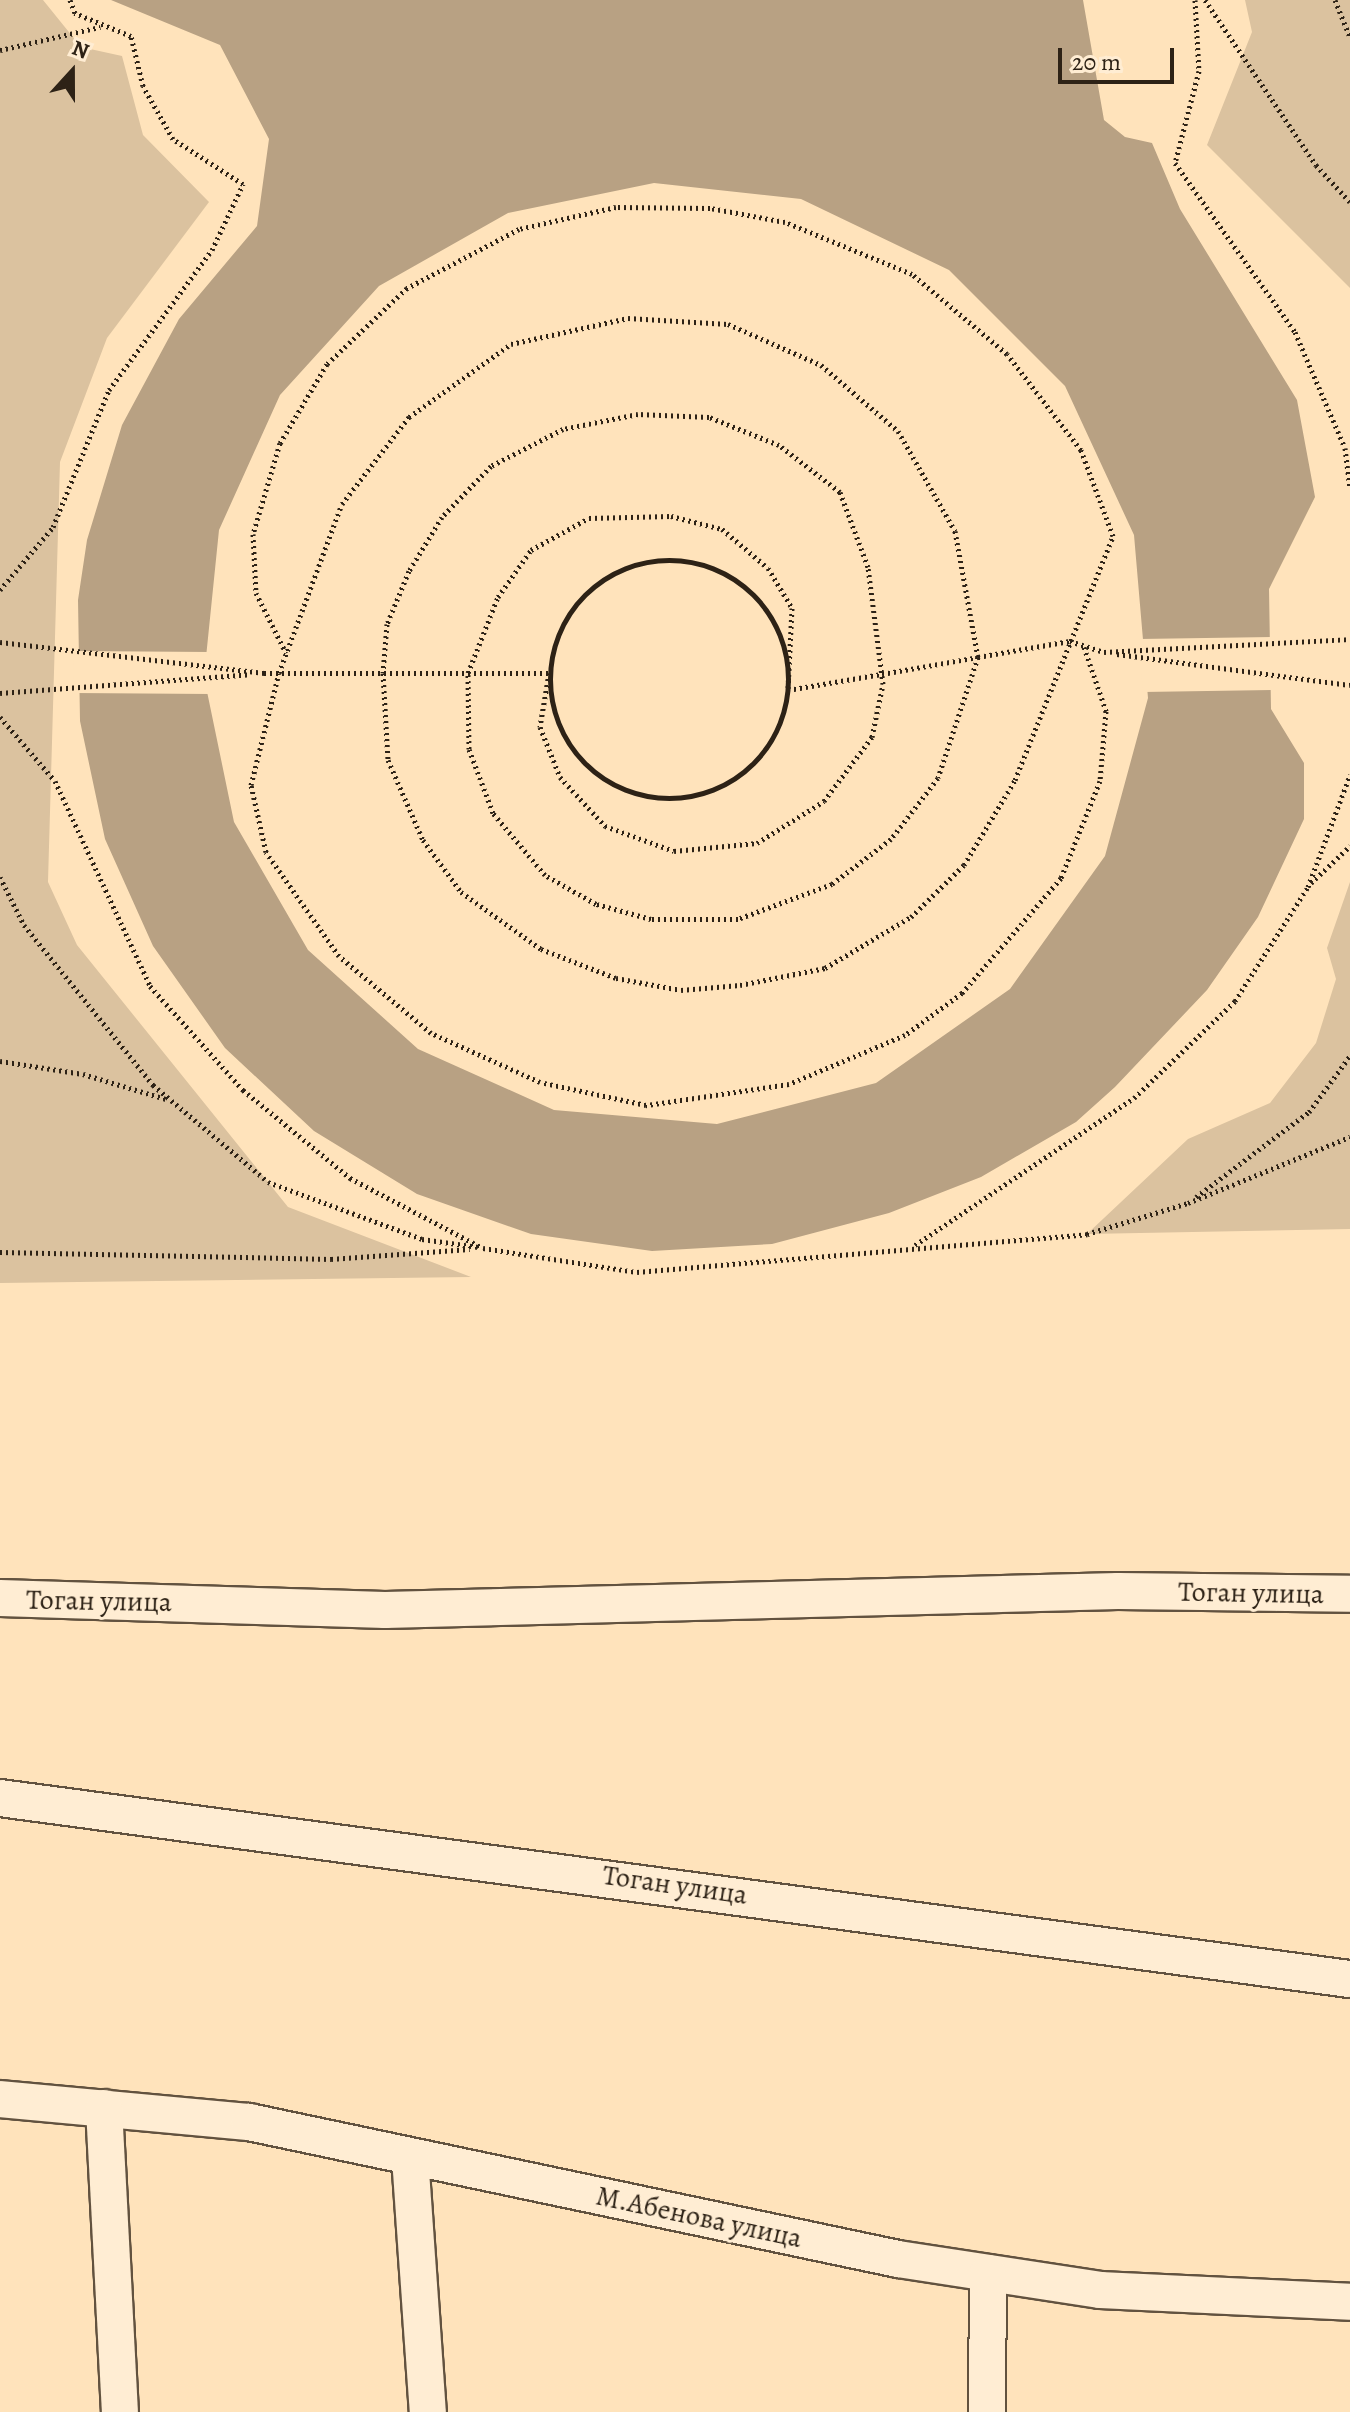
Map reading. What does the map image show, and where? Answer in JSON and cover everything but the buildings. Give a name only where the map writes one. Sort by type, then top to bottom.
[{"type":"street","name":"Тоган улица","points":[[0,1598],[385,1610],[1118,1591],[1350,1594]]},
{"type":"street","name":"Тоган улица","points":[[0,1798],[1350,1979]]},
{"type":"street","name":"М.Абенова улица","points":[[0,2099],[249,2122],[988,2273],[1100,2290],[1350,2302]]},
{"type":"street","points":[[104,2108],[120,2412]]},
{"type":"street","points":[[410,2157],[428,2412]]},
{"type":"street","points":[[987,2412],[988,2273]]},
{"type":"path","points":[[0,590],[53,527],[109,390],[212,250],[243,184],[173,139],[143,86],[131,36],[75,13],[70,0]]},
{"type":"path","points":[[1195,0],[1199,71],[1175,163],[1295,332],[1348,450],[1350,489]]},
{"type":"path","points":[[1205,0],[1316,165],[1350,202]]},
{"type":"path","points":[[1335,0],[1350,37]]},
{"type":"path","points":[[0,50],[103,26]]},
{"type":"path","points":[[286,653],[256,593],[253,534],[280,443],[327,364],[407,288],[519,229],[616,207],[710,208],[785,222],[912,274],[1007,354],[1081,450],[1113,536],[1015,780],[964,865],[911,917],[825,968],[681,990],[616,978],[541,949],[461,892],[423,840],[388,760],[383,673],[387,624],[409,571],[442,517],[491,466],[563,429],[638,414],[709,417],[779,445],[840,492],[868,567],[882,674],[872,737],[824,801],[757,843],[674,851],[605,826],[560,777],[540,727],[549,673],[564,623],[608,575],[645,561],[685,559],[723,571],[755,594],[778,626],[788,690]]},
{"type":"path","points":[[549,673],[553,712],[570,749],[622,789],[674,799],[713,792],[748,771],[773,741],[788,690],[792,608],[768,568],[722,529],[631,513],[589,518],[531,550],[498,597],[468,673],[469,749],[483,788],[493,813],[545,875],[596,904],[651,919],[738,919],[832,884],[891,839],[938,778],[978,657],[955,531],[898,431],[821,365],[728,324],[628,318],[511,344],[409,417],[342,504],[279,673],[251,785],[266,852],[339,956],[431,1033],[540,1082],[646,1105],[789,1084],[905,1035],[962,993],[1061,878],[1100,781],[1106,711],[1084,647]]},
{"type":"path","points":[[1104,652],[1350,639]]},
{"type":"path","points":[[788,690],[1070,641],[1104,652],[1350,685]]},
{"type":"path","points":[[0,642],[264,673]]},
{"type":"path","points":[[0,693],[264,673],[549,673]]},
{"type":"path","points":[[0,717],[62,794],[150,986],[243,1090],[350,1178],[483,1248]]},
{"type":"path","points":[[913,1247],[1134,1098],[1235,1001],[1308,887],[1350,775]]},
{"type":"path","points":[[1308,887],[1350,846]]},
{"type":"path","points":[[0,877],[24,925],[171,1100],[268,1182],[422,1239],[637,1272],[1087,1234],[1188,1203],[1350,1137]]},
{"type":"path","points":[[1188,1203],[1309,1112],[1350,1056]]},
{"type":"path","points":[[0,1061],[83,1074],[171,1100]]},
{"type":"path","points":[[0,1252],[331,1259],[483,1248]]},
{"type":"shaded area","points":[[0,0],[43,0],[81,47],[122,56],[143,135],[209,202],[107,338],[60,462],[48,882],[77,945],[288,1207],[471,1277],[0,1283]]},
{"type":"shaded area","points":[[111,0],[1083,0],[1104,120],[1125,137],[1152,143],[1180,209],[1297,400],[1315,497],[1269,589],[1271,709],[1304,763],[1304,819],[1258,917],[1207,990],[1115,1087],[1076,1122],[981,1177],[889,1213],[772,1244],[652,1251],[531,1234],[417,1194],[314,1131],[225,1048],[153,946],[105,839],[80,721],[78,600],[87,540],[122,425],[179,319],[257,226],[269,139],[220,45]],"holes":[[[654,183],[801,199],[949,270],[1065,386],[1134,535],[1148,698],[1105,856],[1010,989],[876,1083],[717,1124],[554,1110],[418,1049],[308,950],[234,822],[204,677],[219,530],[280,395],[379,286],[508,213]]]},
{"type":"shaded area","points":[[1245,0],[1350,0],[1350,288],[1207,145],[1252,32]]},
{"type":"shaded area","points":[[1350,882],[1350,1229],[1087,1234],[1188,1139],[1270,1103],[1316,1043],[1336,979],[1327,948]]},
{"type":"pier","points":[[1274,637],[1274,690],[1143,692],[1139,639]]},
{"type":"pier","points":[[73,651],[210,652],[211,694],[74,693]]}]
